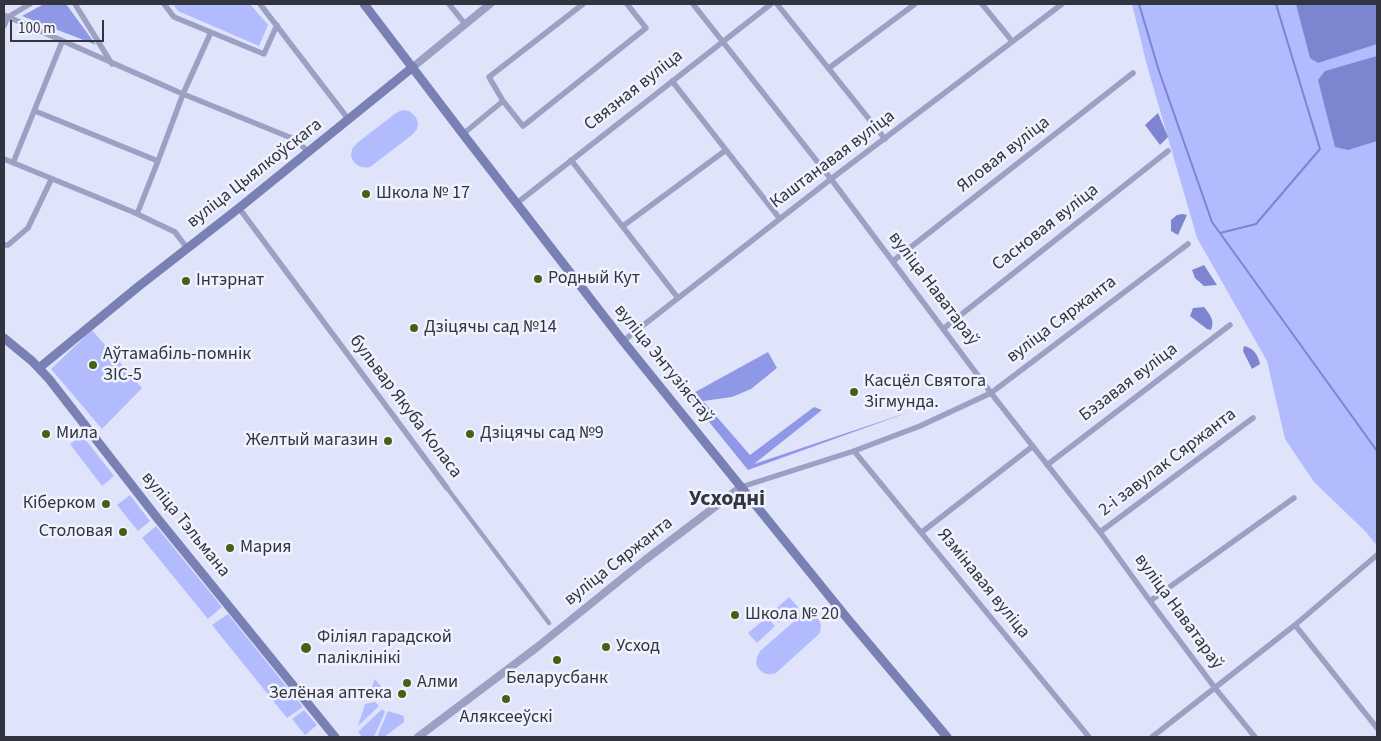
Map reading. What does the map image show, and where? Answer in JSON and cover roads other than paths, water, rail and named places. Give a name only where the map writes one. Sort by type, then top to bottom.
[{"type":"main road","name":"вуліца Энтузіястаў","points":[[364,4],[622,341],[947,737]]},
{"type":"main road","name":"вуліца Цыялкоўскага","points":[[39,368],[187,248],[350,120],[413,67]]},
{"type":"main road","name":"вуліца Тэльмана","points":[[4,338],[39,368],[335,737]]},
{"type":"street","points":[[6,16],[30,4]]},
{"type":"street","points":[[75,4],[112,64]]},
{"type":"street","points":[[164,4],[174,17],[264,54],[277,25]]},
{"type":"street","points":[[260,4],[350,120]]},
{"type":"street","points":[[449,4],[464,24]]},
{"type":"street","name":"вуліца Цыялкоўскага","points":[[413,67],[490,4]]},
{"type":"street","points":[[583,4],[489,78],[503,101],[523,126],[646,28],[629,4]]},
{"type":"street","name":"вуліца Наватараў","points":[[693,4],[831,179],[991,393],[1100,532],[1215,688],[1255,737]]},
{"type":"street","name":"Связная вуліца","points":[[516,203],[771,4]]},
{"type":"street","points":[[777,4],[885,139]]},
{"type":"street","points":[[829,68],[915,4]]},
{"type":"street","points":[[982,4],[1012,41]]},
{"type":"street","name":"Каштанавая вуліца","points":[[622,341],[1060,4]]},
{"type":"street","points":[[4,26],[6,16]]},
{"type":"street","points":[[6,16],[182,94],[294,139],[308,152]]},
{"type":"street","points":[[135,213],[158,161],[182,94],[211,32]]},
{"type":"street","points":[[13,162],[62,42]]},
{"type":"street","name":"Яловая вуліца","points":[[893,261],[1133,73]]},
{"type":"street","points":[[672,81],[780,219]]},
{"type":"street","points":[[463,134],[503,101]]},
{"type":"street","points":[[35,111],[158,161]]},
{"type":"street","points":[[623,226],[726,150]]},
{"type":"street","name":"Сасновая вуліца","points":[[943,329],[1168,151]]},
{"type":"street","points":[[4,159],[51,180],[135,213],[175,232],[187,248]]},
{"type":"street","points":[[571,160],[678,298]]},
{"type":"street","points":[[4,245],[8,246],[28,228],[51,180]]},
{"type":"street","name":"бульвар Якуба Коласа","points":[[239,208],[549,623]]},
{"type":"street","name":"вуліца Сяржанта","points":[[418,737],[536,648],[644,560],[741,487],[854,451],[920,426],[991,393],[1188,244]]},
{"type":"street","name":"Бэзавая вуліца","points":[[1047,465],[1230,326]]},
{"type":"street","name":"2-і завулак Сяржанта","points":[[1100,532],[1253,418]]},
{"type":"street","points":[[922,532],[1032,446]]},
{"type":"street","name":"Язмінавая вуліца","points":[[854,451],[1089,737]]},
{"type":"street","points":[[1150,601],[1294,498]]},
{"type":"street","points":[[1152,737],[1376,560]]},
{"type":"street","points":[[1295,625],[1377,728]]},
{"type":"waterway","points":[[1139,4],[1159,71],[1212,222],[1377,451]]},
{"type":"waterway","points":[[1220,233],[1256,224],[1320,149],[1276,4]]},
{"type":"place","name":"Школа № 17","points":[[366,194]]},
{"type":"place","name":"Родный Кут","points":[[538,279]]},
{"type":"place","name":"Інтэрнат","points":[[186,281]]},
{"type":"place","name":"Дзіцячы сад №14","points":[[414,328]]},
{"type":"place","name":"Аўтамабіль-помнік ЗІС-5","points":[[93,365]]},
{"type":"place","name":"Касцёл Святога Зігмунда.","points":[[854,392]]},
{"type":"place","name":"Мила","points":[[46,434]]},
{"type":"place","name":"Дзіцячы сад №9","points":[[470,434]]},
{"type":"place","name":"Желтый магазин","points":[[388,441]]},
{"type":"place","name":"Кіберком","points":[[106,504]]},
{"type":"place","name":"Столовая","points":[[123,532]]},
{"type":"place","name":"Мария","points":[[230,548]]},
{"type":"place","name":"Школа № 20","points":[[735,615]]},
{"type":"place","name":"Усход","points":[[606,647]]},
{"type":"place","name":"Філіял гарадской паліклінікі","points":[[306,648]]},
{"type":"place","name":"Беларусбанк","points":[[557,660]]},
{"type":"place","name":"Алми","points":[[407,683]]},
{"type":"place","name":"Зелёная аптека","points":[[402,694]]},
{"type":"place","name":"Аляксееўскі","points":[[506,699]]},
{"type":"district","name":"Усходні","points":[[727,500]]}]
